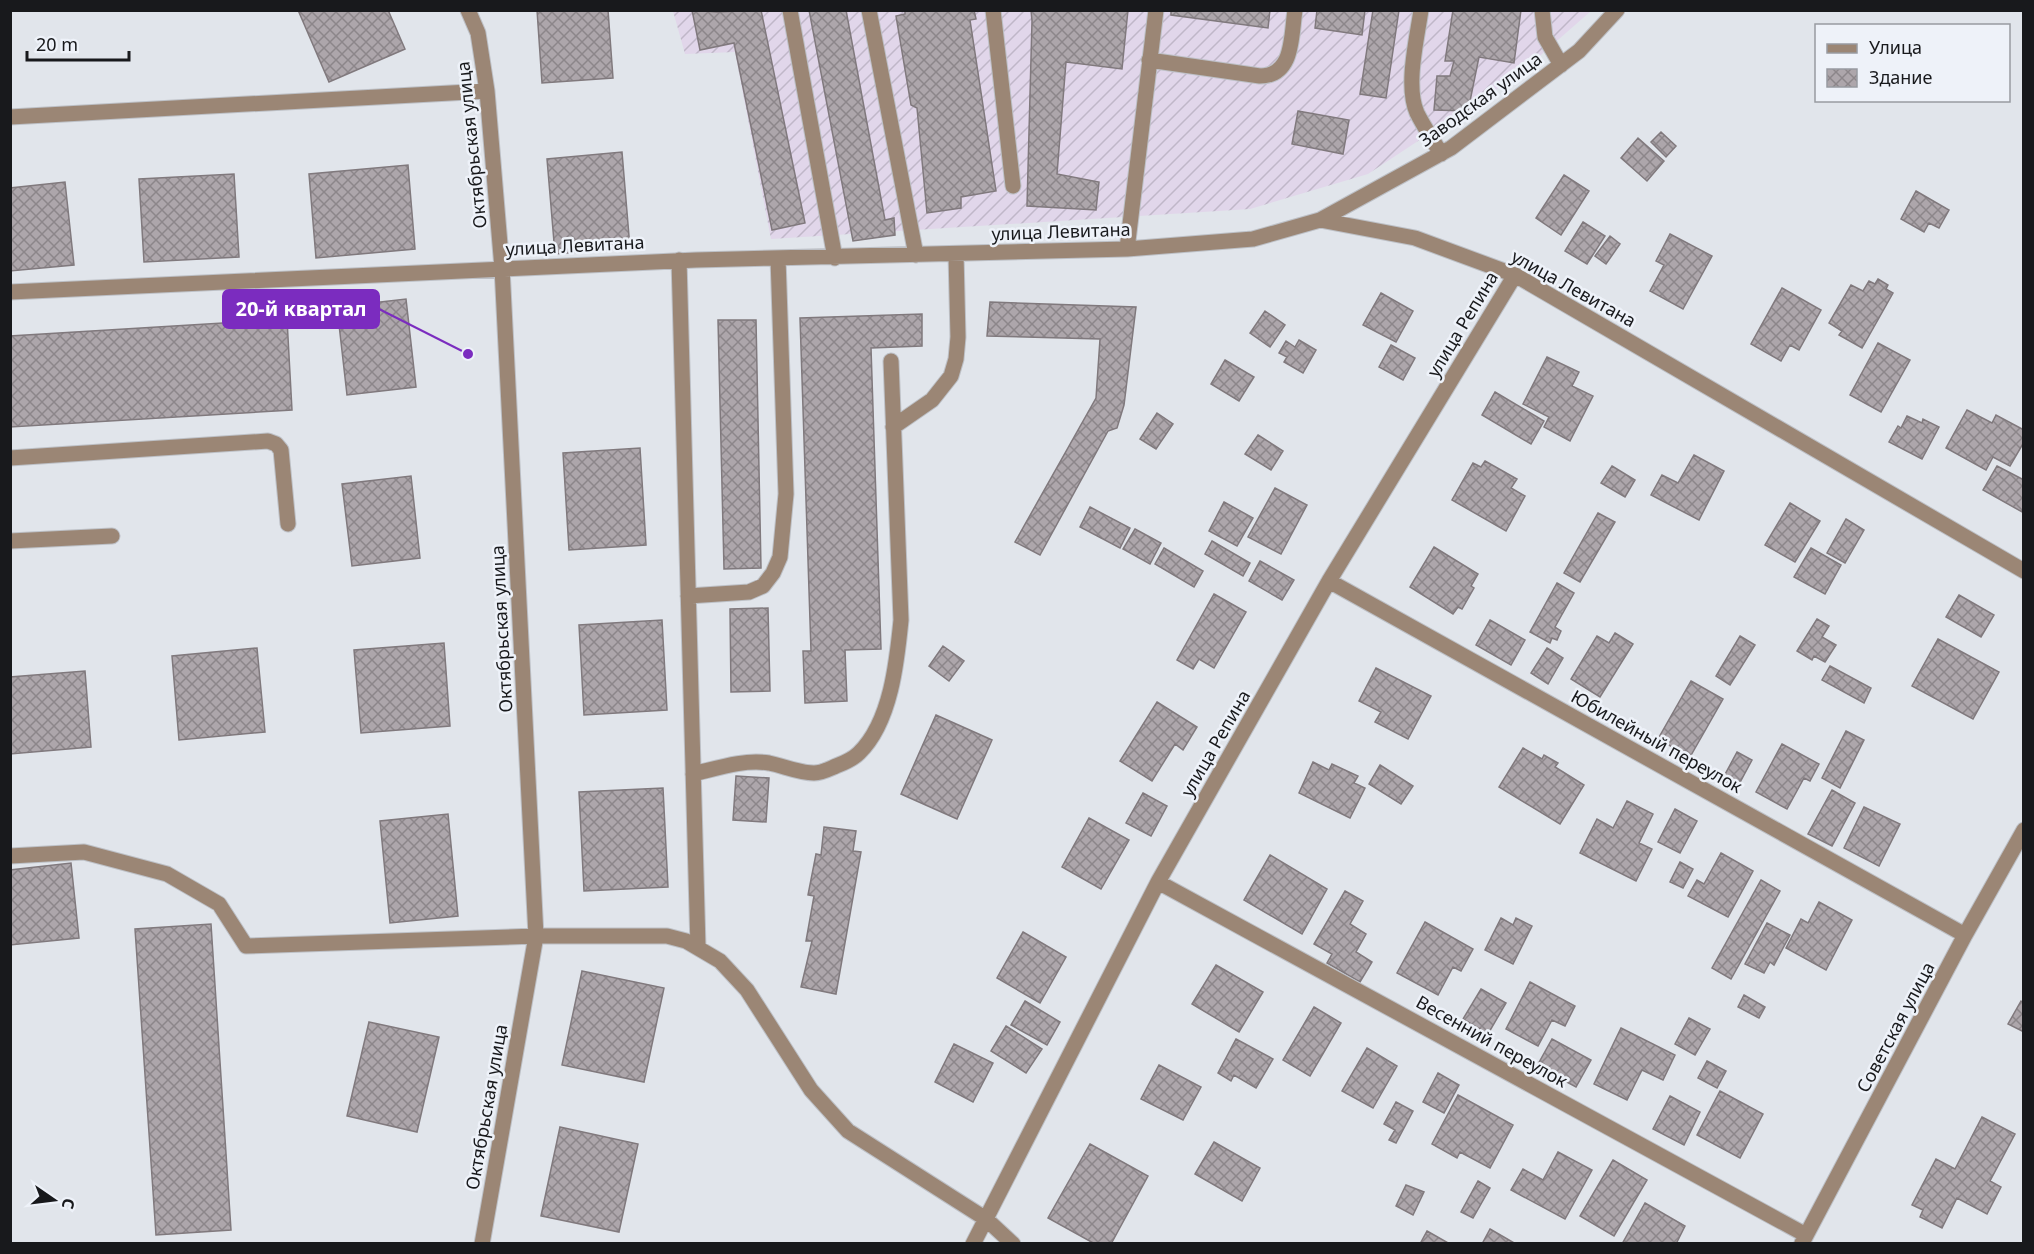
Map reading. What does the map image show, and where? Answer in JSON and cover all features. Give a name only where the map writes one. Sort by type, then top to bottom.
[{"type":"street","name":"Октябрьская улица","points":[[468,10],[478,33],[487,91],[502,268],[536,936],[482,1244]]},
{"type":"street","points":[[790,10],[835,258]]},
{"type":"street","points":[[869,10],[916,255]]},
{"type":"street","points":[[993,10],[1013,186]]},
{"type":"street","points":[[1127,249],[1156,10]]},
{"type":"street","points":[[1149,60],[1260,76],[1274,75],[1282,68],[1288,56],[1295,10]]},
{"type":"street","points":[[1421,10],[1413,70],[1413,94],[1416,111],[1441,153]]},
{"type":"street","points":[[1542,10],[1545,37],[1561,65]]},
{"type":"street","name":"Заводская улица","points":[[1320,220],[1441,153],[1579,51],[1617,10]]},
{"type":"street","points":[[10,117],[487,91]]},
{"type":"street","name":"улица Левитана","points":[[10,292],[679,260],[835,258],[1127,249],[1253,239],[1320,220],[1415,238],[1515,275],[2024,571]]},
{"type":"street","points":[[894,427],[932,400],[951,376],[956,359],[958,337],[956,254]]},
{"type":"street","points":[[688,596],[749,592],[763,586],[773,573],[780,557],[786,494],[778,258]]},
{"type":"street","points":[[679,260],[698,947]]},
{"type":"street","name":"улица Репина","points":[[973,1244],[1158,882],[1329,581],[1515,275]]},
{"type":"street","points":[[693,774],[736,763],[768,763],[814,773],[824,771],[858,754],[879,725],[893,676],[901,620],[891,361]]},
{"type":"street","points":[[10,458],[268,441],[276,444],[281,450],[288,524]]},
{"type":"street","points":[[10,541],[112,536]]},
{"type":"street","name":"Юбилейный переулок","points":[[1329,581],[1965,935]]},
{"type":"street","name":"Советская улица","points":[[1804,1239],[1965,935],[2024,830]]},
{"type":"street","points":[[10,856],[84,852],[167,874],[219,904],[246,946],[536,936],[667,936],[686,941],[720,961],[747,990],[811,1090],[848,1131],[986,1219],[1014,1244]]},
{"type":"street","name":"Весенний переулок","points":[[1158,882],[1804,1239]]},
{"type":"shaded area","points":[[673,11],[1591,11],[1518,75],[1368,174],[1250,209],[771,239],[735,52],[685,54]]},
{"type":"building","points":[[298,10],[388,10],[405,49],[329,82]]},
{"type":"building","points":[[537,10],[608,10],[613,78],[542,83]]},
{"type":"building","points":[[692,10],[717,12],[761,10],[805,223],[772,230],[734,43],[700,50]]},
{"type":"building","points":[[809,10],[846,10],[885,220],[894,218],[895,235],[853,241]]},
{"type":"building","points":[[905,10],[974,10],[976,19],[970,20],[996,191],[961,197],[961,208],[927,213],[917,108],[911,105],[896,16],[905,14]]},
{"type":"building","points":[[1031,10],[1128,10],[1122,69],[1066,62],[1057,174],[1099,182],[1096,210],[1027,206]]},
{"type":"building","points":[[1171,10],[1270,10],[1268,28],[1171,15]]},
{"type":"building","points":[[1317,10],[1365,10],[1362,35],[1315,28]]},
{"type":"building","points":[[1373,10],[1399,10],[1386,98],[1360,94]]},
{"type":"building","points":[[1453,10],[1521,10],[1514,63],[1479,57],[1468,111],[1434,110],[1437,76],[1450,76],[1454,61],[1445,61]]},
{"type":"building","points":[[1298,111],[1349,120],[1343,154],[1292,144]]},
{"type":"building","points":[[1661,132],[1676,146],[1666,157],[1651,142]]},
{"type":"building","points":[[1638,138],[1664,161],[1647,181],[1621,158]]},
{"type":"building","points":[[622,152],[630,248],[555,254],[547,159]]},
{"type":"building","points":[[408,165],[415,249],[316,258],[309,174]]},
{"type":"building","points":[[234,174],[239,257],[144,262],[139,179]]},
{"type":"building","points":[[1564,175],[1589,191],[1561,235],[1536,218]]},
{"type":"building","points":[[65,182],[74,265],[10,271],[10,188]]},
{"type":"building","points":[[1916,191],[1949,210],[1939,228],[1929,223],[1924,232],[1901,219]]},
{"type":"building","points":[[1583,222],[1605,236],[1587,264],[1565,251]]},
{"type":"building","points":[[1670,234],[1712,256],[1683,309],[1650,291],[1664,265],[1656,261]]},
{"type":"building","points":[[1610,236],[1620,244],[1606,264],[1595,256]]},
{"type":"building","points":[[1878,279],[1888,285],[1886,289],[1893,293],[1862,348],[1839,335],[1842,331],[1829,323],[1851,285],[1863,291],[1869,281],[1875,284]]},
{"type":"building","points":[[1782,288],[1821,310],[1799,350],[1790,345],[1781,361],[1751,344]]},
{"type":"building","points":[[1381,293],[1413,311],[1396,342],[1363,325]]},
{"type":"building","points":[[406,299],[416,387],[347,395],[337,307]]},
{"type":"building","points":[[990,302],[1136,307],[1124,405],[1117,428],[1108,431],[1040,555],[1015,542],[1096,398],[1100,339],[987,336]]},
{"type":"building","points":[[1265,311],[1285,325],[1270,347],[1250,333]]},
{"type":"building","points":[[922,314],[922,346],[871,348],[881,649],[845,650],[847,701],[805,703],[803,651],[811,651],[800,318]]},
{"type":"building","points":[[287,319],[292,410],[10,427],[10,336]]},
{"type":"building","points":[[718,320],[756,320],[761,568],[724,569]]},
{"type":"building","points":[[1299,340],[1316,350],[1303,373],[1284,362],[1287,357],[1279,353],[1286,341],[1295,347]]},
{"type":"building","points":[[1878,343],[1910,360],[1881,412],[1850,395]]},
{"type":"building","points":[[1391,345],[1415,358],[1403,380],[1379,367]]},
{"type":"building","points":[[1547,357],[1579,372],[1572,386],[1593,396],[1570,441],[1544,427],[1549,417],[1523,404]]},
{"type":"building","points":[[1225,360],[1254,377],[1239,401],[1211,384]]},
{"type":"building","points":[[1495,392],[1544,421],[1531,444],[1482,415]]},
{"type":"building","points":[[1967,410],[1992,423],[1996,415],[2024,430],[2024,442],[2010,466],[1993,457],[1986,470],[1946,448]]},
{"type":"building","points":[[1157,413],[1173,424],[1156,449],[1140,439]]},
{"type":"building","points":[[1907,416],[1922,423],[1923,419],[1939,427],[1922,459],[1889,442],[1898,426],[1901,428]]},
{"type":"building","points":[[1258,435],[1283,451],[1271,470],[1245,454]]},
{"type":"building","points":[[640,448],[646,545],[569,550],[563,453]]},
{"type":"building","points":[[1694,455],[1724,471],[1699,520],[1651,495],[1662,475],[1678,483]]},
{"type":"building","points":[[1485,461],[1517,479],[1511,488],[1525,496],[1506,531],[1452,500],[1473,463],[1481,467]]},
{"type":"building","points":[[1612,466],[1635,480],[1625,497],[1601,483]]},
{"type":"building","points":[[1997,466],[2024,480],[2024,513],[1983,490]]},
{"type":"building","points":[[411,476],[420,558],[352,566],[342,484]]},
{"type":"building","points":[[1275,488],[1307,505],[1281,554],[1248,537]]},
{"type":"building","points":[[1224,502],[1253,518],[1237,546],[1209,531]]},
{"type":"building","points":[[1790,503],[1820,521],[1795,562],[1765,545]]},
{"type":"building","points":[[1090,507],[1130,528],[1120,548],[1080,527]]},
{"type":"building","points":[[1598,513],[1615,522],[1580,582],[1564,573]]},
{"type":"building","points":[[1846,519],[1864,530],[1845,563],[1827,553]]},
{"type":"building","points":[[1135,529],[1161,543],[1150,564],[1123,549]]},
{"type":"building","points":[[1212,541],[1250,563],[1243,576],[1205,554]]},
{"type":"building","points":[[1434,547],[1478,574],[1471,586],[1474,588],[1462,609],[1458,607],[1453,614],[1410,587]]},
{"type":"building","points":[[1164,548],[1203,571],[1194,587],[1155,564]]},
{"type":"building","points":[[1811,548],[1841,565],[1825,594],[1794,577]]},
{"type":"building","points":[[1260,561],[1294,580],[1282,600],[1249,581]]},
{"type":"building","points":[[1557,583],[1574,593],[1555,627],[1561,631],[1557,640],[1552,638],[1550,643],[1530,632]]},
{"type":"building","points":[[1214,594],[1246,612],[1214,668],[1199,659],[1193,669],[1177,660]]},
{"type":"building","points":[[1959,595],[1994,615],[1981,637],[1946,617]]},
{"type":"building","points":[[768,608],[770,691],[731,692],[730,609]]},
{"type":"building","points":[[1817,619],[1829,626],[1822,637],[1836,645],[1825,662],[1814,656],[1812,660],[1797,651]]},
{"type":"building","points":[[662,620],[667,710],[584,715],[579,625]]},
{"type":"building","points":[[1490,620],[1525,640],[1511,665],[1476,645]]},
{"type":"building","points":[[1615,633],[1633,644],[1600,697],[1571,679],[1597,636],[1609,643]]},
{"type":"building","points":[[1740,636],[1755,645],[1730,685],[1716,676]]},
{"type":"building","points":[[1938,639],[1999,672],[1973,719],[1912,686]]},
{"type":"building","points":[[444,643],[450,726],[361,733],[354,650]]},
{"type":"building","points":[[943,646],[964,661],[949,681],[929,666]]},
{"type":"building","points":[[257,648],[265,732],[179,740],[172,656]]},
{"type":"building","points":[[1547,648],[1563,658],[1548,684],[1531,673]]},
{"type":"building","points":[[1830,666],[1871,688],[1864,703],[1822,680]]},
{"type":"building","points":[[1376,668],[1431,696],[1408,739],[1375,722],[1381,712],[1359,701]]},
{"type":"building","points":[[85,671],[91,747],[10,754],[10,677]]},
{"type":"building","points":[[1691,681],[1723,699],[1690,757],[1658,739]]},
{"type":"building","points":[[1157,702],[1197,727],[1183,750],[1175,744],[1152,781],[1120,761]]},
{"type":"building","points":[[936,715],[992,740],[957,819],[901,794]]},
{"type":"building","points":[[1846,731],[1864,740],[1840,788],[1822,778]]},
{"type":"building","points":[[1782,744],[1819,764],[1810,781],[1804,778],[1787,809],[1756,792]]},
{"type":"building","points":[[1523,748],[1542,759],[1544,755],[1558,763],[1555,767],[1584,785],[1560,824],[1499,787]]},
{"type":"building","points":[[1737,752],[1752,760],[1737,788],[1722,780]]},
{"type":"building","points":[[1313,762],[1329,770],[1332,764],[1358,776],[1354,783],[1365,788],[1350,818],[1299,793]]},
{"type":"building","points":[[1380,765],[1413,786],[1401,804],[1369,784]]},
{"type":"building","points":[[736,776],[769,778],[766,822],[733,820]]},
{"type":"building","points":[[663,788],[668,887],[584,891],[579,792]]},
{"type":"building","points":[[1832,790],[1855,803],[1832,846],[1808,834]]},
{"type":"building","points":[[1143,793],[1167,806],[1151,836],[1126,823]]},
{"type":"building","points":[[1627,801],[1653,814],[1639,843],[1652,849],[1636,881],[1580,853],[1597,819],[1613,828]]},
{"type":"building","points":[[1864,807],[1900,824],[1879,866],[1844,848]]},
{"type":"building","points":[[1675,809],[1697,821],[1680,853],[1658,842]]},
{"type":"building","points":[[448,814],[458,916],[390,923],[380,821]]},
{"type":"building","points":[[1089,818],[1129,840],[1101,889],[1062,867]]},
{"type":"building","points":[[824,827],[856,831],[853,851],[861,852],[836,994],[801,987],[812,941],[806,941],[814,896],[808,895],[816,854],[821,855]]},
{"type":"building","points":[[1721,853],[1753,871],[1728,917],[1688,896],[1697,880],[1704,884]]},
{"type":"building","points":[[1270,855],[1327,889],[1302,934],[1244,900]]},
{"type":"building","points":[[1680,862],[1693,869],[1683,888],[1670,882]]},
{"type":"building","points":[[71,863],[79,938],[10,945],[10,870]]},
{"type":"building","points":[[1761,880],[1780,891],[1731,979],[1712,968]]},
{"type":"building","points":[[1345,891],[1363,901],[1350,924],[1366,934],[1356,952],[1372,962],[1360,982],[1327,963],[1332,954],[1314,944]]},
{"type":"building","points":[[1819,902],[1852,920],[1826,970],[1786,948],[1801,919],[1808,923]]},
{"type":"building","points":[[1501,918],[1513,925],[1516,918],[1532,926],[1513,964],[1485,950]]},
{"type":"building","points":[[1425,922],[1473,949],[1461,971],[1453,967],[1438,995],[1397,973]]},
{"type":"building","points":[[1767,923],[1790,935],[1774,965],[1770,962],[1764,973],[1745,964]]},
{"type":"building","points":[[211,924],[231,1230],[156,1235],[135,929]]},
{"type":"building","points":[[1023,932],[1066,957],[1040,1003],[997,978]]},
{"type":"building","points":[[1216,965],[1263,992],[1239,1032],[1192,1004]]},
{"type":"building","points":[[582,971],[664,988],[644,1082],[562,1065]]},
{"type":"building","points":[[1530,982],[1575,1006],[1565,1026],[1552,1020],[1538,1046],[1506,1029]]},
{"type":"building","points":[[1481,989],[1506,1003],[1488,1034],[1463,1019]]},
{"type":"building","points":[[1744,995],[1765,1007],[1759,1018],[1738,1007]]},
{"type":"building","points":[[1025,1001],[1060,1022],[1047,1045],[1011,1025]]},
{"type":"building","points":[[2021,1001],[2024,1003],[2024,1032],[2008,1024]]},
{"type":"building","points":[[1314,1007],[1341,1023],[1310,1076],[1283,1060]]},
{"type":"building","points":[[1689,1018],[1710,1029],[1695,1055],[1675,1044]]},
{"type":"building","points":[[369,1022],[439,1037],[417,1132],[347,1116]]},
{"type":"building","points":[[1006,1026],[1042,1049],[1026,1073],[991,1051]]},
{"type":"building","points":[[1621,1028],[1675,1055],[1663,1080],[1642,1070],[1627,1100],[1594,1084]]},
{"type":"building","points":[[1236,1039],[1273,1059],[1256,1088],[1234,1075],[1231,1081],[1218,1073]]},
{"type":"building","points":[[1552,1039],[1591,1060],[1576,1087],[1537,1066]]},
{"type":"building","points":[[954,1044],[993,1063],[973,1102],[935,1082]]},
{"type":"building","points":[[1367,1048],[1397,1066],[1373,1108],[1342,1091]]},
{"type":"building","points":[[1707,1061],[1726,1071],[1717,1088],[1698,1078]]},
{"type":"building","points":[[1159,1065],[1201,1087],[1183,1120],[1141,1099]]},
{"type":"building","points":[[1438,1073],[1459,1085],[1444,1113],[1423,1102]]},
{"type":"building","points":[[1720,1091],[1763,1114],[1740,1158],[1697,1135]]},
{"type":"building","points":[[1458,1095],[1513,1125],[1490,1168],[1460,1152],[1457,1158],[1432,1144]]},
{"type":"building","points":[[1670,1096],[1700,1112],[1684,1145],[1653,1129]]},
{"type":"building","points":[[1396,1102],[1413,1111],[1396,1143],[1389,1140],[1395,1130],[1384,1124]]},
{"type":"building","points":[[1982,1117],[2015,1134],[1990,1181],[2001,1187],[1987,1214],[1957,1198],[1942,1228],[1920,1217],[1923,1210],[1912,1205],[1936,1159],[1955,1169]]},
{"type":"building","points":[[560,1127],[638,1144],[619,1232],[541,1216]]},
{"type":"building","points":[[1214,1142],[1260,1168],[1242,1201],[1195,1174]]},
{"type":"building","points":[[1090,1144],[1148,1176],[1111,1244],[1095,1244],[1048,1218]]},
{"type":"building","points":[[1558,1152],[1592,1170],[1565,1219],[1511,1190],[1523,1169],[1543,1180]]},
{"type":"building","points":[[1613,1160],[1647,1180],[1614,1236],[1580,1216]]},
{"type":"building","points":[[1478,1181],[1490,1188],[1473,1218],[1461,1212]]},
{"type":"building","points":[[1406,1185],[1424,1192],[1413,1215],[1396,1206]]},
{"type":"building","points":[[1645,1203],[1685,1226],[1676,1244],[1622,1244]]},
{"type":"building","points":[[1490,1229],[1516,1244],[1482,1244]]},
{"type":"building","points":[[1427,1231],[1450,1244],[1420,1244]]},
{"type":"place","name":"20-й квартал","points":[[468,354]]}]
